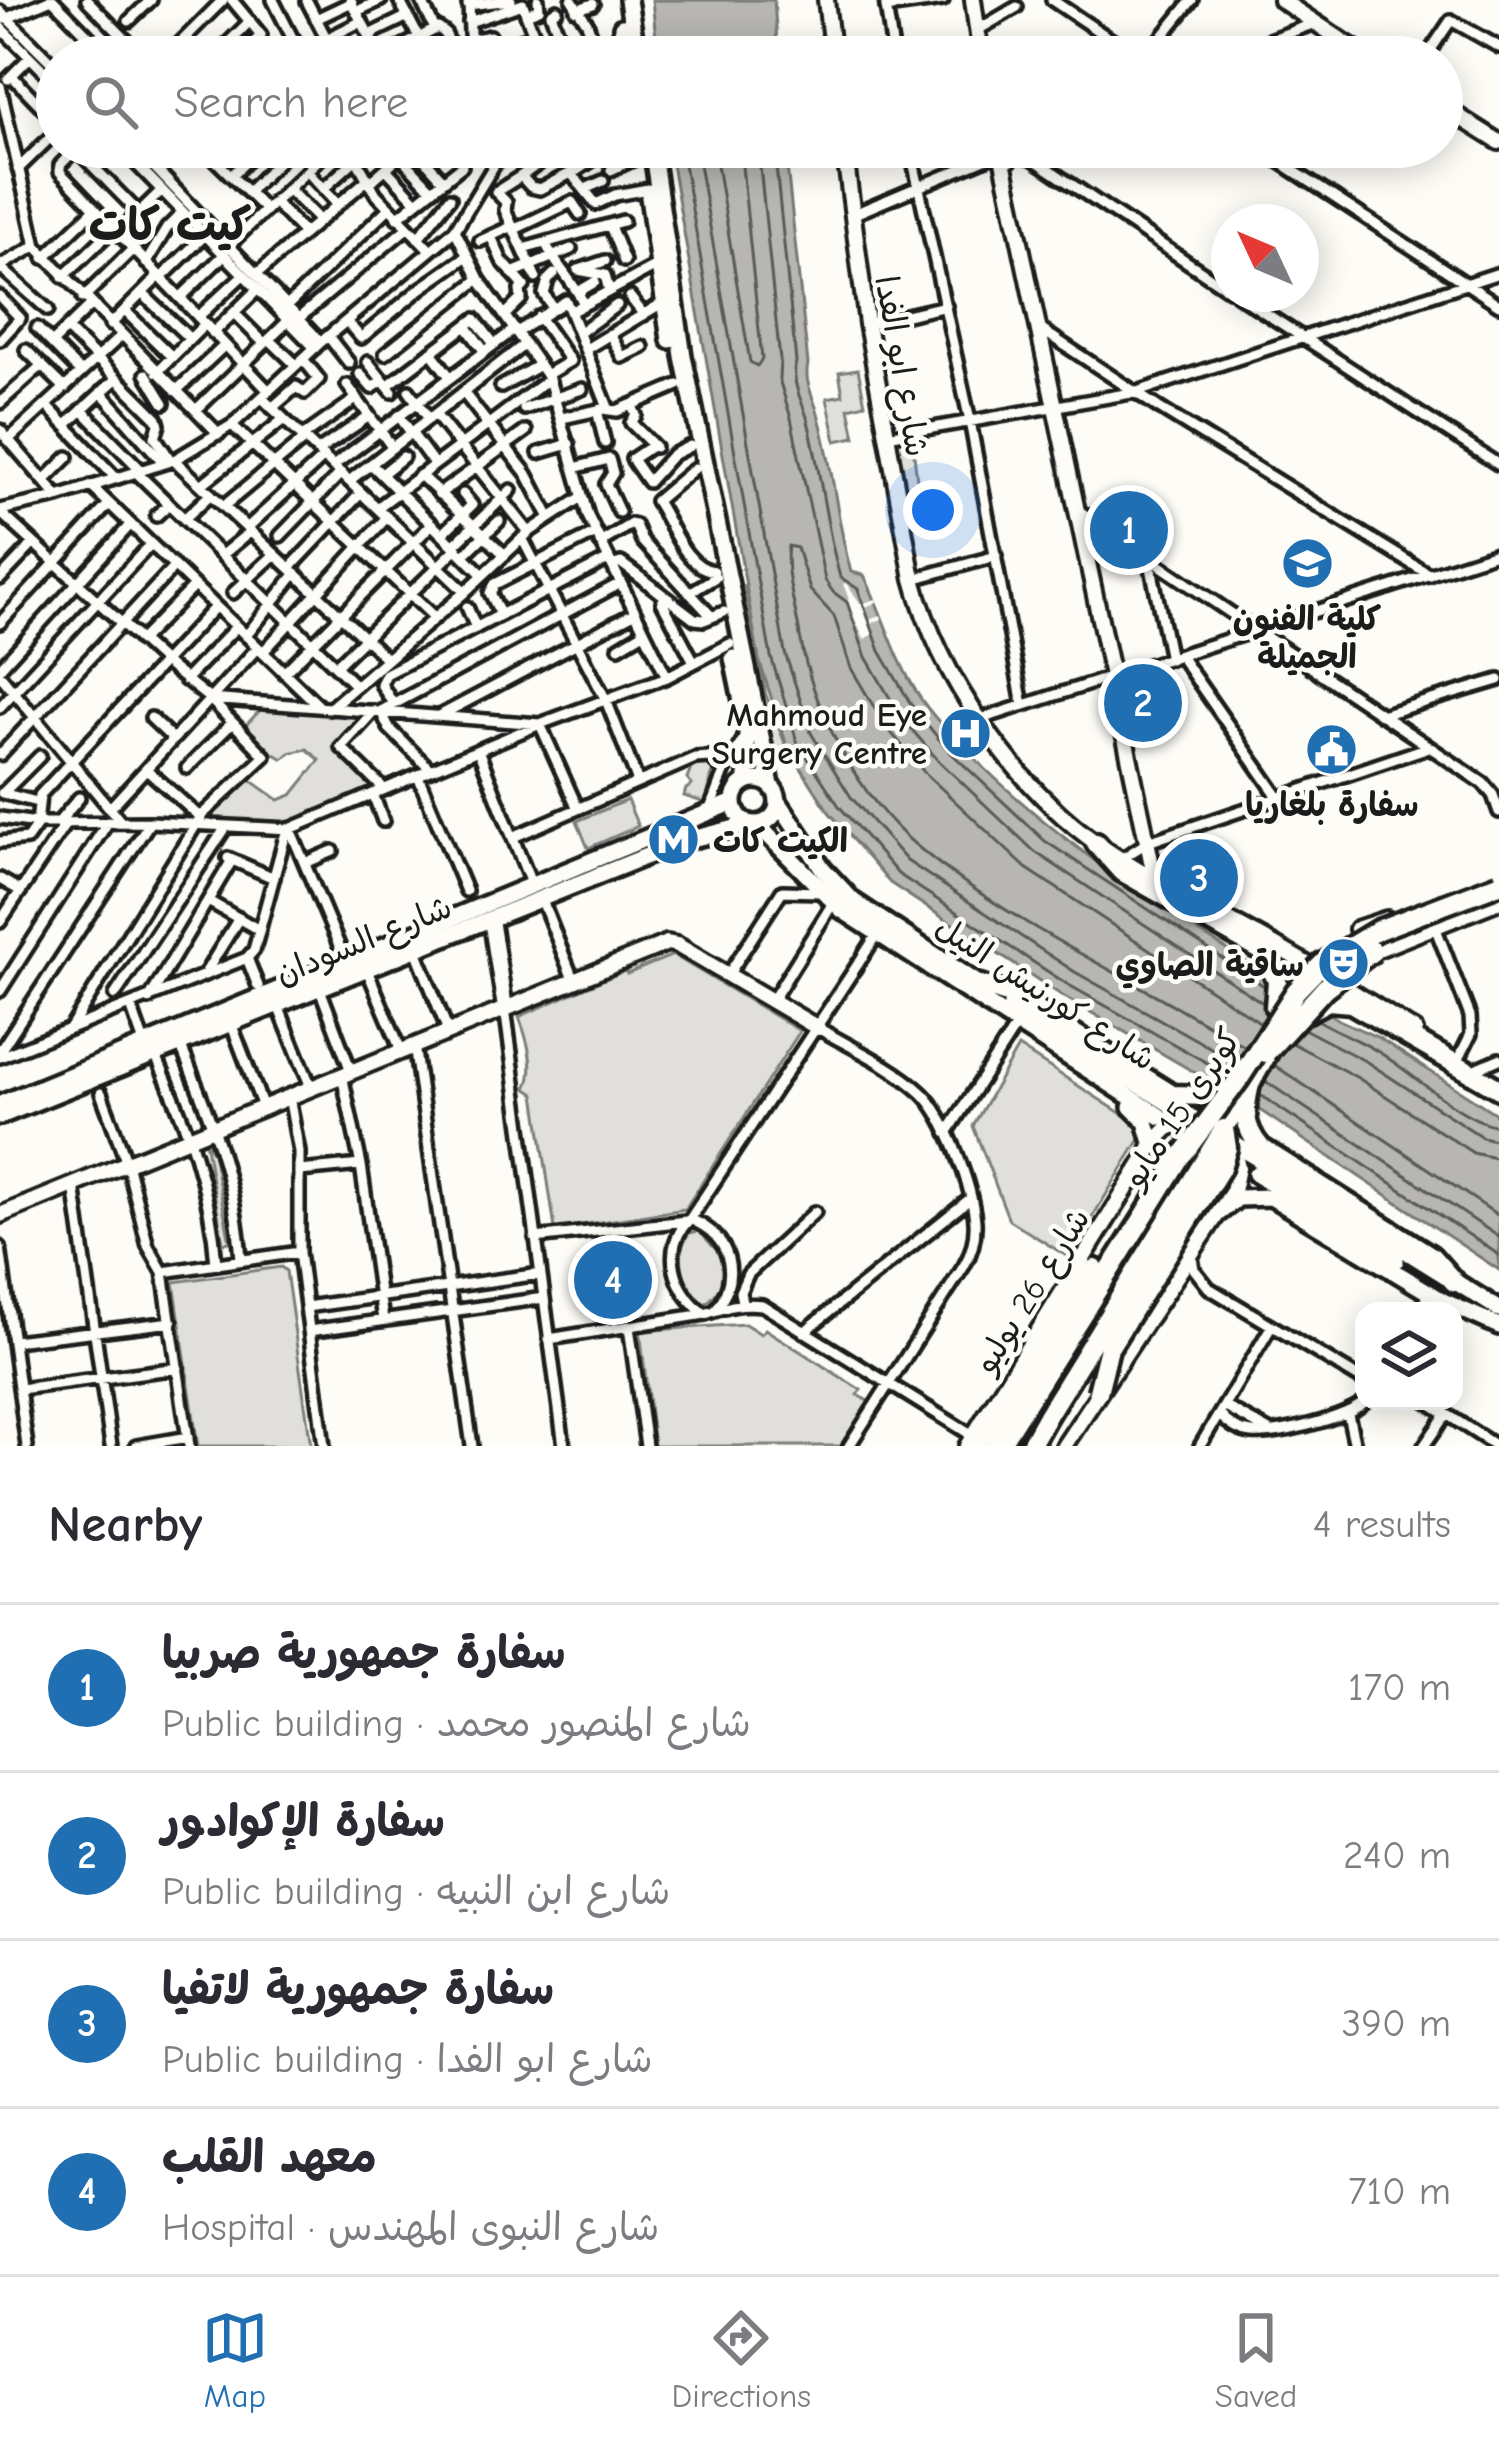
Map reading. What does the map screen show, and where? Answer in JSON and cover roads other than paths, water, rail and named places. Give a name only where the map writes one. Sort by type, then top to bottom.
[{"type":"highway","points":[[1096,843],[1121,871],[1262,952],[1278,989],[1262,1051]]},
{"type":"highway","name":"كوبرى 15 مايو","points":[[998,1446],[1145,1212],[1245,1078],[1306,979],[1339,950],[1378,930],[1499,889]]},
{"type":"highway","points":[[1275,1007],[1307,964],[1357,928]]},
{"type":"highway","points":[[1262,1051],[1340,974],[1373,950]]},
{"type":"highway","points":[[981,985],[1015,997],[1161,1089],[1184,1097],[1208,1096],[1245,1078],[1246,1126],[1262,1163],[1431,1256],[1454,1282]]},
{"type":"highway","points":[[1298,1018],[1320,1004],[1343,1000],[1499,1086]]},
{"type":"highway","name":"كوبرى 15 مايو","points":[[1030,1446],[1228,1137],[1245,1078]]},
{"type":"highway","points":[[1098,1392],[1109,1348],[1221,1168],[1228,1137]]},
{"type":"highway","points":[[973,1443],[1089,1276],[1145,1212]]},
{"type":"main road","points":[[618,0],[624,36]]},
{"type":"main road","points":[[628,0],[629,36]]},
{"type":"main road","points":[[647,168],[658,265],[715,574],[718,615],[730,644],[747,734],[746,782]]},
{"type":"main road","name":"شارع كورنيش النيل","points":[[649,168],[682,356],[774,793],[823,869],[853,901],[1194,1121],[1228,1137],[1499,1326]]},
{"type":"main road","points":[[759,780],[774,793],[770,819],[754,824],[738,816],[735,794],[746,782],[759,780]]},
{"type":"main road","name":"شارع السودان","points":[[1,1105],[355,970],[734,802]]},
{"type":"main road","name":"شارع كورنيش النيل","points":[[754,824],[827,897],[877,935],[1161,1117]]},
{"type":"main road","name":"شارع السودان","points":[[177,1039],[278,1006],[355,970],[416,950],[491,919],[537,892],[684,842],[754,824]]},
{"type":"main road","points":[[786,857],[806,844]]},
{"type":"main road","points":[[928,967],[942,988],[1134,1109],[1146,1122],[1153,1146]]},
{"type":"main road","points":[[1260,1195],[1246,1175],[1252,1165],[1262,1163]]},
{"type":"main road","points":[[1220,1212],[1238,1198],[1271,1197],[1429,1292],[1499,1326]]},
{"type":"main road","points":[[1454,1282],[1499,1309]]},
{"type":"street","points":[[2,19],[51,0],[87,36]]},
{"type":"street","points":[[87,0],[122,36]]},
{"type":"street","points":[[129,21],[152,0]]},
{"type":"street","points":[[199,0],[211,12]]},
{"type":"street","points":[[189,36],[228,0],[260,36]]},
{"type":"street","points":[[273,0],[292,36]]},
{"type":"street","points":[[316,19],[381,0]]},
{"type":"street","points":[[399,0],[418,36]]},
{"type":"street","points":[[421,0],[443,36]]},
{"type":"street","points":[[471,36],[469,3],[511,0]]},
{"type":"street","points":[[527,20],[539,9],[538,0]]},
{"type":"street","points":[[826,0],[830,36]]},
{"type":"street","points":[[890,36],[885,4],[943,0]]},
{"type":"street","points":[[974,0],[977,36]]},
{"type":"street","points":[[1052,0],[1109,36]]},
{"type":"street","points":[[1160,36],[1192,0]]},
{"type":"street","points":[[1281,0],[1334,36]]},
{"type":"street","points":[[280,14],[308,1],[324,36]]},
{"type":"street","points":[[469,22],[523,4],[534,36]]},
{"type":"street","points":[[574,5],[593,4]]},
{"type":"street","points":[[574,5],[592,21],[593,36]]},
{"type":"street","points":[[976,31],[1017,7]]},
{"type":"street","points":[[355,9],[369,35],[408,16]]},
{"type":"street","points":[[329,36],[355,9]]},
{"type":"street","points":[[556,36],[551,14],[557,10]]},
{"type":"street","points":[[2,19],[36,63]]},
{"type":"street","points":[[2,19],[36,49]]},
{"type":"street","points":[[1440,36],[1451,20],[1499,47]]},
{"type":"street","points":[[235,36],[250,21]]},
{"type":"street","points":[[1280,36],[1315,23]]},
{"type":"street","points":[[423,36],[436,29]]},
{"type":"street","points":[[608,36],[622,30]]},
{"type":"street","points":[[30,57],[0,87],[35,246],[152,372],[219,434]]},
{"type":"street","points":[[12,76],[36,103]]},
{"type":"street","points":[[1463,119],[1499,142]]},
{"type":"street","points":[[18,169],[36,150]]},
{"type":"street","points":[[61,168],[243,364],[272,408],[465,592]]},
{"type":"street","points":[[96,168],[139,213]]},
{"type":"street","points":[[141,168],[205,235],[256,274],[294,320]]},
{"type":"street","points":[[155,168],[258,290],[350,363]]},
{"type":"street","points":[[223,168],[304,233]]},
{"type":"street","points":[[231,176],[239,168]]},
{"type":"street","points":[[248,192],[272,168]]},
{"type":"street","points":[[180,298],[310,168]]},
{"type":"street","points":[[323,189],[346,168]]},
{"type":"street","points":[[361,168],[392,213],[430,250]]},
{"type":"street","points":[[411,168],[431,189]]},
{"type":"street","points":[[433,168],[443,179]]},
{"type":"street","points":[[287,306],[392,213],[459,168]]},
{"type":"street","points":[[0,511],[170,461],[232,425],[321,342],[455,230],[492,168]]},
{"type":"street","points":[[532,168],[496,192],[506,202],[536,278]]},
{"type":"street","points":[[521,176],[540,190],[581,168]]},
{"type":"street","points":[[611,170],[614,168]]},
{"type":"street","name":"شارع ابو الفدا","points":[[846,168],[866,324],[914,579],[940,655],[1021,772],[1096,843],[1265,937]]},
{"type":"street","points":[[914,168],[970,421],[1023,705]]},
{"type":"street","points":[[852,215],[967,168]]},
{"type":"street","points":[[1007,168],[1052,406],[1152,865],[1499,1086]]},
{"type":"street","points":[[1047,168],[1211,278]]},
{"type":"street","points":[[1289,168],[1499,305]]},
{"type":"street","points":[[256,274],[386,169],[416,201]]},
{"type":"street","points":[[307,171],[337,205]]},
{"type":"street","points":[[573,173],[596,204],[648,189]]},
{"type":"street","points":[[585,189],[603,181]]},
{"type":"street","points":[[288,189],[319,220]]},
{"type":"street","points":[[63,277],[162,190]]},
{"type":"street","points":[[418,238],[450,198]]},
{"type":"street","points":[[505,208],[521,200]]},
{"type":"street","points":[[480,241],[572,202],[580,214]]},
{"type":"street","points":[[44,258],[95,208]]},
{"type":"street","points":[[146,263],[183,212]]},
{"type":"street","points":[[524,250],[622,221]]},
{"type":"street","points":[[610,226],[630,280]]},
{"type":"street","points":[[196,410],[267,341],[407,228]]},
{"type":"street","points":[[455,230],[479,279],[556,397],[582,497],[598,538],[667,676]]},
{"type":"street","points":[[581,234],[586,249]]},
{"type":"street","points":[[110,325],[205,235]]},
{"type":"street","points":[[493,241],[524,286],[515,307],[505,315]]},
{"type":"street","points":[[545,244],[561,271],[605,275],[609,291]]},
{"type":"street","points":[[35,246],[0,266],[48,310]]},
{"type":"street","points":[[512,273],[571,249]]},
{"type":"street","points":[[52,344],[134,250]]},
{"type":"street","points":[[346,321],[361,338],[467,256]]},
{"type":"street","points":[[573,273],[604,261]]},
{"type":"street","points":[[280,536],[380,430],[469,363],[554,308],[584,304],[658,265]]},
{"type":"street","points":[[573,273],[584,304]]},
{"type":"street","points":[[887,436],[1136,392],[1499,273]]},
{"type":"street","points":[[127,388],[172,357],[206,325],[243,274]]},
{"type":"street","points":[[554,274],[544,294],[554,308]]},
{"type":"street","points":[[385,354],[479,279]]},
{"type":"street","points":[[578,292],[595,282]]},
{"type":"street","points":[[206,325],[234,313],[258,290]]},
{"type":"street","points":[[142,293],[190,339]]},
{"type":"street","points":[[0,297],[20,321],[0,340]]},
{"type":"street","points":[[629,297],[644,315]]},
{"type":"street","points":[[586,349],[664,302]]},
{"type":"street","points":[[580,332],[617,305]]},
{"type":"street","points":[[569,306],[603,410],[604,443]]},
{"type":"street","points":[[866,324],[946,306]]},
{"type":"street","points":[[124,310],[172,357]]},
{"type":"street","points":[[1262,312],[1499,465]]},
{"type":"street","points":[[234,313],[320,377],[308,397],[296,387],[272,408]]},
{"type":"street","points":[[501,387],[570,361],[539,317]]},
{"type":"street","points":[[360,374],[372,388],[387,386],[476,320],[490,348]]},
{"type":"street","points":[[1036,326],[1159,408],[1430,575]]},
{"type":"street","points":[[37,328],[81,373]]},
{"type":"street","points":[[67,329],[159,422],[154,437],[170,461]]},
{"type":"street","points":[[610,334],[623,357],[643,347]]},
{"type":"street","points":[[58,497],[4,435],[46,405],[121,336]]},
{"type":"street","points":[[176,391],[224,344]]},
{"type":"street","points":[[341,473],[371,464],[525,344]]},
{"type":"street","points":[[459,349],[469,363]]},
{"type":"street","points":[[26,350],[64,388]]},
{"type":"street","points":[[431,352],[466,389],[527,474],[549,516]]},
{"type":"street","points":[[368,362],[387,386]]},
{"type":"street","points":[[2,398],[42,365]]},
{"type":"street","points":[[152,372],[164,404]]},
{"type":"street","points":[[489,372],[519,406]]},
{"type":"street","points":[[519,406],[544,373]]},
{"type":"street","points":[[423,377],[433,391]]},
{"type":"street","points":[[66,425],[116,378]]},
{"type":"street","points":[[1159,408],[1161,384]]},
{"type":"street","points":[[562,418],[632,406],[678,385]]},
{"type":"street","points":[[346,386],[392,447]]},
{"type":"street","points":[[376,508],[488,423],[519,406],[582,389]]},
{"type":"street","points":[[101,392],[387,659]]},
{"type":"street","points":[[409,392],[507,494],[536,563],[606,700],[638,782]]},
{"type":"street","points":[[224,506],[356,398]]},
{"type":"street","points":[[46,405],[116,478]]},
{"type":"street","points":[[632,406],[636,415],[628,428],[654,446],[632,458],[648,482],[672,455],[690,446]]},
{"type":"street","points":[[82,410],[169,503],[356,686]]},
{"type":"street","points":[[214,567],[321,454],[369,416]]},
{"type":"street","points":[[399,416],[434,464]]},
{"type":"street","points":[[201,485],[255,447],[284,419]]},
{"type":"street","points":[[232,425],[435,618]]},
{"type":"street","points":[[284,673],[412,541],[442,497],[476,465],[526,431]]},
{"type":"street","points":[[539,453],[569,444]]},
{"type":"street","points":[[44,481],[68,457]]},
{"type":"street","points":[[382,474],[403,457]]},
{"type":"street","points":[[574,468],[608,458],[613,472],[606,484],[619,512]]},
{"type":"street","points":[[371,464],[483,575]]},
{"type":"street","points":[[695,469],[657,498],[690,558],[715,574]]},
{"type":"street","points":[[420,475],[505,555]]},
{"type":"street","points":[[91,486],[325,709]]},
{"type":"street","points":[[246,636],[293,571],[362,493]]},
{"type":"street","points":[[185,518],[211,494]]},
{"type":"street","points":[[442,534],[472,505],[463,494]]},
{"type":"street","points":[[458,550],[473,527],[507,494]]},
{"type":"street","points":[[325,709],[549,516],[582,497]]},
{"type":"street","points":[[156,516],[169,503]]},
{"type":"street","points":[[0,623],[109,504]]},
{"type":"street","points":[[1075,508],[1495,792],[1499,812]]},
{"type":"street","points":[[0,511],[210,699],[265,756],[199,822],[70,1029]]},
{"type":"street","points":[[110,808],[387,517]]},
{"type":"street","points":[[336,666],[438,566],[499,521]]},
{"type":"street","points":[[0,534],[11,522]]},
{"type":"street","points":[[501,615],[490,593],[492,586],[631,524],[638,542],[669,561],[695,602],[718,615]]},
{"type":"street","points":[[121,822],[0,671],[130,525]]},
{"type":"street","points":[[638,542],[653,529]]},
{"type":"street","points":[[0,579],[34,543]]},
{"type":"street","points":[[0,707],[149,546]]},
{"type":"street","points":[[981,719],[1499,552]]},
{"type":"street","points":[[642,563],[654,553]]},
{"type":"street","points":[[233,593],[275,554]]},
{"type":"street","points":[[914,579],[996,556]]},
{"type":"street","points":[[1148,557],[1175,657],[1279,798]]},
{"type":"street","points":[[393,704],[381,684],[383,676],[607,560]]},
{"type":"street","points":[[607,560],[621,563],[664,601],[699,620],[718,615]]},
{"type":"street","points":[[676,576],[686,566]]},
{"type":"street","points":[[0,755],[172,568]]},
{"type":"street","points":[[691,592],[715,574]]},
{"type":"street","points":[[384,789],[340,747],[378,711],[620,584]]},
{"type":"street","points":[[140,641],[194,586]]},
{"type":"street","points":[[439,716],[664,601]]},
{"type":"street","points":[[664,601],[694,662]]},
{"type":"street","points":[[0,842],[24,842],[38,823],[37,802],[215,607]]},
{"type":"street","points":[[467,607],[476,628]]},
{"type":"street","points":[[185,680],[236,627]]},
{"type":"street","points":[[620,647],[644,632]]},
{"type":"street","points":[[0,818],[289,829],[667,676],[730,644]]},
{"type":"street","points":[[1381,715],[1499,680]]},
{"type":"street","points":[[210,699],[541,724]]},
{"type":"street","points":[[378,711],[431,770]]},
{"type":"street","points":[[151,718],[173,739]]},
{"type":"street","points":[[187,768],[232,723]]},
{"type":"street","points":[[541,724],[578,808]]},
{"type":"street","points":[[708,815],[724,772],[747,734]]},
{"type":"street","points":[[1121,859],[1148,842],[1429,747]]},
{"type":"street","points":[[478,750],[573,980]]},
{"type":"street","points":[[2,793],[40,755]]},
{"type":"street","points":[[513,837],[703,756],[724,772]]},
{"type":"street","points":[[146,769],[199,822]]},
{"type":"street","points":[[418,776],[466,891]]},
{"type":"street","points":[[2,793],[37,802]]},
{"type":"street","points":[[373,794],[383,820]]},
{"type":"street","points":[[1,918],[79,798]]},
{"type":"street","points":[[0,991],[108,822]]},
{"type":"street","points":[[0,1054],[149,822]]},
{"type":"street","points":[[116,995],[226,827]]},
{"type":"street","points":[[289,829],[355,970],[408,1048],[452,1286],[472,1446]]},
{"type":"street","points":[[0,1054],[247,958],[254,950],[289,829]]},
{"type":"street","points":[[305,863],[333,851]]},
{"type":"street","points":[[149,999],[210,902],[230,859],[274,878]]},
{"type":"street","points":[[0,879],[21,892]]},
{"type":"street","points":[[1373,950],[1499,889]]},
{"type":"street","points":[[1357,928],[1499,889]]},
{"type":"street","points":[[728,975],[782,891],[827,897],[772,1001]]},
{"type":"street","points":[[210,902],[260,930]]},
{"type":"street","points":[[202,978],[239,918]]},
{"type":"street","points":[[491,919],[564,1446]]},
{"type":"street","points":[[1434,924],[1470,1016],[1471,1034],[1460,1058]]},
{"type":"street","points":[[711,1312],[683,1293],[673,1264],[674,1249],[688,1220],[877,935]]},
{"type":"street","points":[[0,1215],[667,944],[728,975],[920,1091],[943,1120],[971,1198],[975,1237],[971,1252],[849,1446]]},
{"type":"street","points":[[416,950],[448,1031]]},
{"type":"street","points":[[247,958],[259,986]]},
{"type":"street","points":[[320,989],[346,1073],[383,1320]]},
{"type":"street","points":[[131,1006],[192,1136],[212,1212],[217,1264]]},
{"type":"street","points":[[278,1006],[311,1087]]},
{"type":"street","points":[[231,1023],[263,1107]]},
{"type":"street","points":[[947,1133],[1012,1032]]},
{"type":"street","points":[[177,1039],[215,1127],[236,1206],[241,1260]]},
{"type":"street","points":[[1476,1069],[1499,1059]]},
{"type":"street","points":[[101,1093],[127,1163],[148,1246],[163,1272],[188,1441],[136,1446]]},
{"type":"street","points":[[289,1096],[300,1171],[299,1252],[324,1446]]},
{"type":"street","name":"شارع 26 يوليو","points":[[973,1443],[1153,1146],[1169,1127],[1194,1121]]},
{"type":"street","points":[[1064,1446],[1237,1180],[1228,1137]]},
{"type":"street","points":[[300,1171],[361,1165]]},
{"type":"street","points":[[74,1185],[111,1446]]},
{"type":"street","points":[[804,1332],[971,1198]]},
{"type":"street","points":[[742,1302],[742,1282],[748,1274],[815,1213]]},
{"type":"street","points":[[535,1238],[688,1220],[718,1236],[731,1265],[725,1297],[711,1312]]},
{"type":"street","points":[[0,1247],[27,1446]]},
{"type":"street","points":[[163,1272],[299,1252]]},
{"type":"street","points":[[1191,1252],[1203,1283],[1355,1376]]},
{"type":"street","points":[[306,1307],[540,1274]]},
{"type":"street","points":[[1424,1302],[1429,1292]]},
{"type":"street","points":[[309,1331],[544,1298]]},
{"type":"street","points":[[549,1339],[711,1312],[742,1302],[762,1305],[973,1443]]},
{"type":"street","points":[[14,1341],[172,1322]]},
{"type":"street","points":[[628,1327],[646,1446]]},
{"type":"street","points":[[1199,1446],[1271,1327]]},
{"type":"street","points":[[20,1389],[178,1368]]},
{"type":"street","points":[[1221,1410],[1241,1431],[1269,1431],[1355,1409]]},
{"type":"street","points":[[1440,1410],[1496,1446]]},
{"type":"street","points":[[1348,1414],[1355,1446]]},
{"type":"street","points":[[1424,1446],[1446,1414]]},
{"type":"street","points":[[1269,1431],[1271,1446]]},
{"type":"water","points":[[652,0],[774,0],[777,36],[656,36]]},
{"type":"water","points":[[673,168],[787,168],[808,382],[851,572],[864,575],[921,699],[996,779],[1118,878],[1499,1116],[1499,1270],[1258,1109],[1061,995],[890,883],[829,812],[787,746],[759,660]]},
{"type":"place","name":"سفارة جمهورية صربيا","points":[[1129,530]]},
{"type":"place","name":"كلية الفنون الجميلة","points":[[1307,564]]},
{"type":"place","name":"سفارة الإكوادور","points":[[1143,703]]},
{"type":"place","name":"Mahmoud Eye Surgery Centre","points":[[966,733]]},
{"type":"place","name":"سفارة بلغاريا","points":[[1332,750]]},
{"type":"place","name":"الکيت کات","points":[[674,840]]},
{"type":"place","name":"سفارة جمهورية لاتفيا","points":[[1199,878]]},
{"type":"place","name":"ساقية الصاوي","points":[[1343,964]]},
{"type":"place","name":"معهد القلب","points":[[613,1280]]},
{"type":"district","name":"كيت كات","points":[[170,224]]}]
